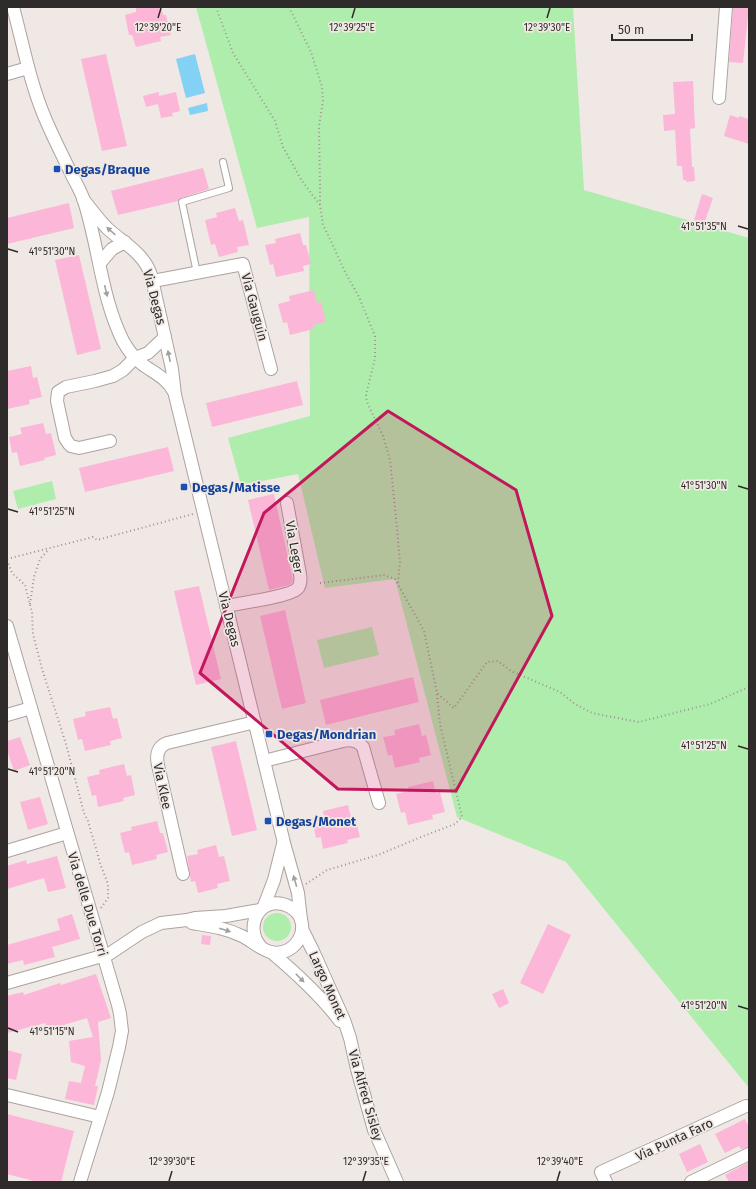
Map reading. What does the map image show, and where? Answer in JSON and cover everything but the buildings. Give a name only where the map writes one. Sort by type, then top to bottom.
[{"type":"street","name":"Via Degas","points":[[13,7],[37,98],[83,199],[114,320],[124,341],[135,358],[165,380],[175,395]]},
{"type":"street","points":[[719,98],[726,7]]},
{"type":"street","points":[[7,74],[28,68]]},
{"type":"street","name":"Via Degas","points":[[83,199],[106,227],[142,258],[153,281],[172,369],[175,395],[284,843],[297,890],[302,924]]},
{"type":"street","points":[[100,263],[112,249],[125,242]]},
{"type":"street","name":"Via Gauguin","points":[[153,281],[243,264],[271,369]]},
{"type":"street","points":[[110,441],[79,448],[75,448],[69,444],[66,438],[57,401],[57,395],[60,390],[66,387],[113,376],[123,370],[135,358],[148,353],[165,337]]},
{"type":"street","name":"Via Leger","points":[[226,606],[288,594],[298,588],[301,581],[287,503]]},
{"type":"street","name":"Via delle Due Torri","points":[[7,626],[120,1014],[122,1031],[118,1056],[80,1182]]},
{"type":"street","points":[[7,715],[31,708]]},
{"type":"street","name":"Via Klee","points":[[183,874],[158,765],[158,751],[162,745],[167,743],[255,722]]},
{"type":"street","points":[[264,761],[346,740],[357,741],[363,747],[379,803]]},
{"type":"street","points":[[7,851],[67,833]]},
{"type":"street","name":"Via Degas","points":[[262,908],[274,880],[284,843]]},
{"type":"street","name":"Largo Monet","points":[[187,920],[236,914],[262,908],[275,903],[286,905],[296,912],[302,924],[347,1030]]},
{"type":"street","name":"Largo Monet","points":[[262,908],[255,920],[253,930],[256,939],[294,972],[347,1030]]},
{"type":"street","points":[[7,983],[103,957],[113,953],[138,934],[154,926],[170,921],[187,920]]},
{"type":"street","name":"Largo Monet","points":[[187,920],[192,923],[220,928],[232,932],[266,949],[278,953],[284,952],[294,946],[299,940],[302,924]]},
{"type":"street","name":"Via Alfred Sisley","points":[[347,1030],[374,1130],[397,1182]]},
{"type":"street","points":[[7,1095],[100,1117]]},
{"type":"street","name":"Via Punta Faro","points":[[603,1177],[746,1106]]},
{"type":"street","points":[[690,1182],[749,1154]]},
{"type":"lane","points":[[197,273],[182,202],[229,188],[223,162]]},
{"type":"path","points":[[216,7],[233,53],[275,121],[283,148],[302,181],[320,205]]},
{"type":"path","points":[[288,7],[311,52],[322,87],[323,101],[319,126],[320,205],[323,225],[345,272],[359,297],[375,336],[375,358],[366,395],[367,402],[383,436],[390,460],[400,562],[398,584]]},
{"type":"path","points":[[101,908],[108,898],[108,884],[101,866],[88,821],[84,813],[66,744],[42,670],[33,634],[32,613],[25,585],[12,573],[7,559],[94,537],[97,540],[203,511]]},
{"type":"path","points":[[30,605],[34,577],[40,559],[49,548]]},
{"type":"path","points":[[297,890],[328,870],[378,855],[421,836],[455,824],[462,817],[440,724],[437,693],[424,631],[395,579],[384,575],[320,583]]},
{"type":"path","points":[[437,693],[454,708],[487,662],[498,661],[512,672],[560,692],[575,704],[592,713],[639,722],[710,704],[749,687]]},
{"type":"highlighted area","points":[[388,411],[516,490],[552,616],[456,791],[338,789],[200,673],[264,513]]},
{"type":"green space","points":[[196,7],[573,7],[584,190],[749,238],[749,1088],[566,862],[457,817],[395,579],[325,588],[298,474],[241,485],[228,438],[310,416],[309,217],[257,228]]},
{"type":"green space","points":[[52,481],[56,499],[18,509],[13,491]]},
{"type":"green space","points":[[372,627],[379,655],[324,668],[317,640]]},
{"type":"green space","points":[[277,913],[287,917],[291,927],[287,937],[277,941],[267,937],[263,927],[267,917]]},
{"type":"water","points":[[195,54],[205,93],[186,98],[176,59]]},
{"type":"water","points":[[207,103],[208,111],[190,115],[188,108]]},
{"type":"place","name":"Degas/Braque","points":[[57,169]]},
{"type":"place","name":"Degas/Matisse","points":[[184,487]]},
{"type":"place","name":"Degas/Mondrian","points":[[269,734]]},
{"type":"place","name":"Degas/Monet","points":[[268,821]]}]
